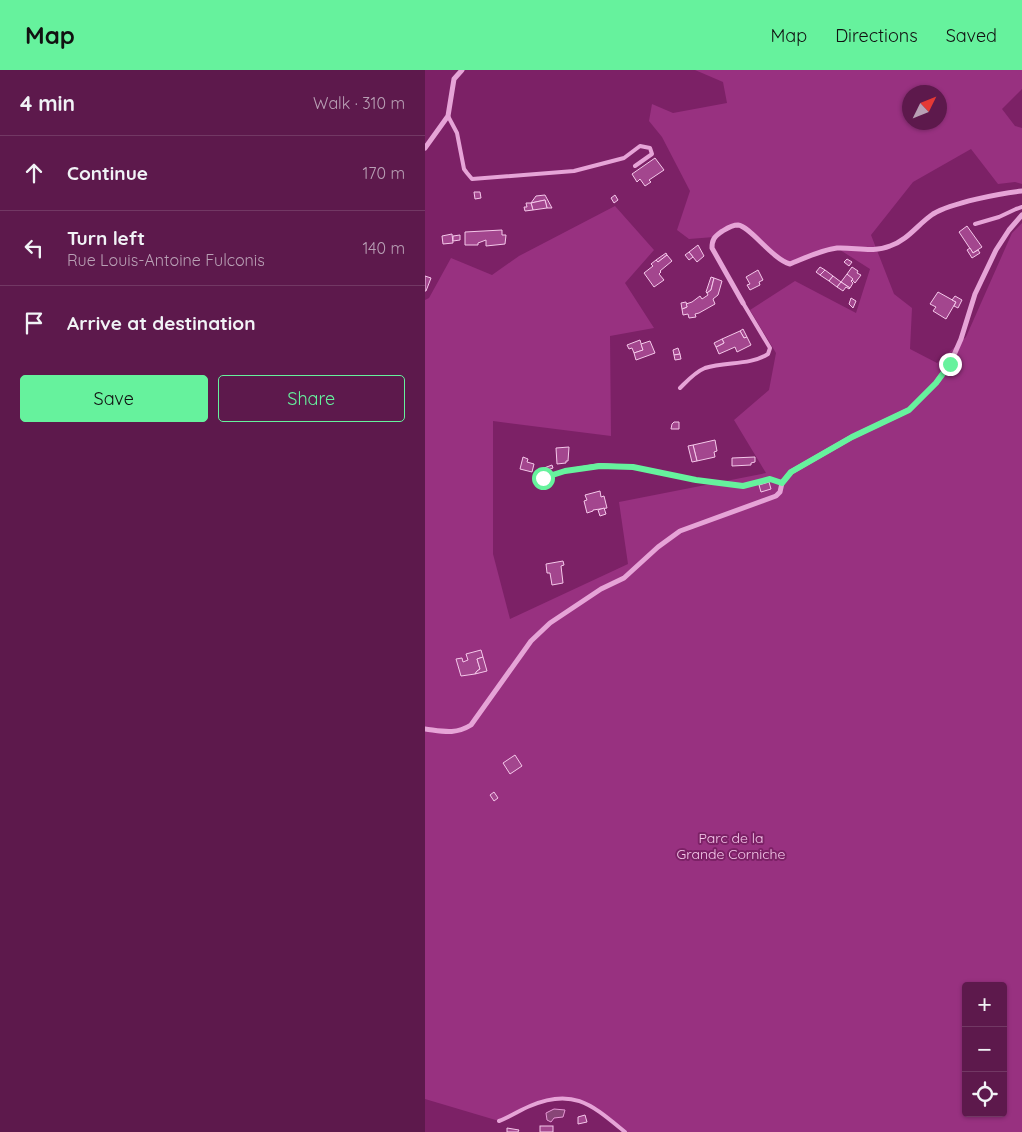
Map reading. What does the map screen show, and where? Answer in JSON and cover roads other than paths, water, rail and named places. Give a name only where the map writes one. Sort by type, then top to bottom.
[{"type":"street","points":[[425,148],[448,116],[454,79],[462,70]]},
{"type":"street","points":[[743,303],[712,248],[714,238],[728,227],[738,225],[745,228],[775,257],[790,264],[837,248],[872,250],[890,247],[904,239],[928,218],[943,209],[1005,193],[1022,191]]},
{"type":"street","points":[[425,730],[440,733],[465,729],[471,725],[531,641],[550,623],[601,589],[624,578],[658,547],[680,531],[776,496],[781,492],[782,483],[791,472],[852,437],[909,410],[936,383],[950,364],[961,339],[975,294],[996,250],[1022,215]]},
{"type":"lane","points":[[448,116],[457,133],[465,169],[472,179],[574,171],[625,158],[640,146],[650,148],[652,154],[635,166]]},
{"type":"lane","points":[[975,224],[999,217],[1016,208],[1022,208]]},
{"type":"lane","points":[[680,388],[692,375],[706,368],[759,360],[768,354],[769,348],[743,303]]},
{"type":"lane","points":[[543,478],[565,471],[600,466],[633,467],[696,480],[743,486],[770,479],[782,483]]},
{"type":"lane","points":[[499,1121],[544,1100],[564,1098],[581,1101],[597,1108],[625,1132]]},
{"type":"park label","name":"Parc de la Grande Corniche","points":[[731,846]]}]
